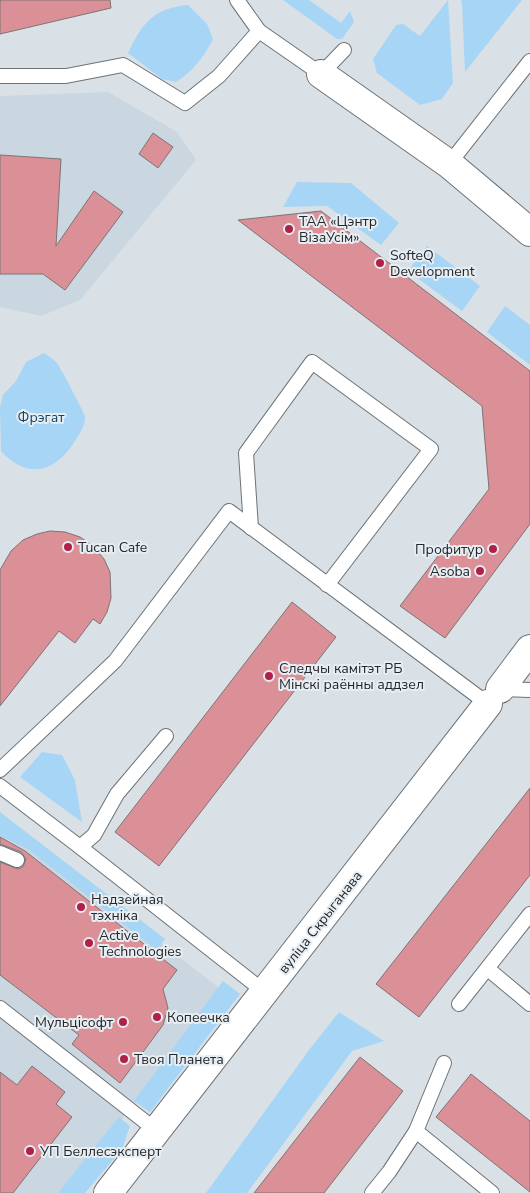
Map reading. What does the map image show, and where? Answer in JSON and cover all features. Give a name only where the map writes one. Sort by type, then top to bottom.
[{"type":"street","points":[[321,74],[449,164],[530,232]]},
{"type":"street","name":"вуліца Скрыганава","points":[[108,1193],[266,993],[530,649]]},
{"type":"lane","points":[[237,0],[259,31],[321,74],[344,50]]},
{"type":"lane","points":[[0,76],[66,76],[123,65],[185,103],[219,76],[259,31]]},
{"type":"lane","points":[[449,164],[530,61]]},
{"type":"lane","points":[[251,528],[246,453],[312,362],[431,448],[327,585]]},
{"type":"lane","points":[[0,770],[115,661],[229,511],[327,585],[494,696],[530,690]]},
{"type":"lane","points":[[80,847],[94,835],[118,794],[166,736]]},
{"type":"lane","points":[[0,786],[266,993]]},
{"type":"lane","points":[[0,853],[17,860]]},
{"type":"lane","points":[[459,1004],[530,914]]},
{"type":"lane","points":[[488,969],[530,1004]]},
{"type":"lane","points":[[0,1008],[157,1130]]},
{"type":"lane","points":[[372,1193],[389,1172],[416,1132],[444,1063]]},
{"type":"lane","points":[[416,1132],[492,1193]]},
{"type":"shaded area","points":[[108,92],[177,132],[196,160],[80,300],[41,316],[0,307],[0,96]]},
{"type":"shaded area","points":[[0,820],[226,993],[61,1193],[0,1193]]},
{"type":"green space","points":[[283,0],[309,0],[341,23],[350,11],[354,22],[342,39],[337,39]]},
{"type":"green space","points":[[448,0],[453,83],[442,99],[420,105],[377,73],[373,59],[396,25],[403,24],[420,36]]},
{"type":"green space","points":[[461,0],[522,0],[465,72],[462,4]]},
{"type":"green space","points":[[188,5],[207,24],[213,39],[198,63],[182,78],[176,82],[162,79],[128,53],[138,33],[150,19],[166,10]]},
{"type":"green space","points":[[297,182],[351,183],[399,223],[381,245],[327,206],[283,207]]},
{"type":"green space","points":[[427,246],[480,286],[462,311],[408,271]]},
{"type":"green space","points":[[505,306],[530,325],[530,365],[487,332]]},
{"type":"green space","name":"Фрэгат","points":[[44,353],[58,365],[85,419],[75,441],[59,460],[50,466],[31,469],[11,460],[1,451],[0,407],[3,395],[16,381],[26,362]]},
{"type":"green space","points":[[42,752],[62,755],[75,780],[82,822],[20,777]]},
{"type":"green space","points":[[0,812],[165,939],[157,950],[28,849],[0,836]]},
{"type":"green space","points":[[223,981],[240,994],[150,1112],[134,1101]]},
{"type":"green space","points":[[339,1012],[384,1041],[352,1051],[247,1193],[206,1193],[309,1050]]},
{"type":"green space","points":[[119,1117],[130,1126],[122,1149],[85,1193],[58,1193]]},
{"type":"building","points":[[0,0],[110,0],[111,8],[0,34]]},
{"type":"building","points":[[153,133],[173,147],[158,168],[139,154]]},
{"type":"building","points":[[0,155],[61,159],[56,246],[94,191],[123,212],[65,290],[43,274],[0,274]]},
{"type":"building","points":[[321,211],[530,371],[530,524],[445,638],[400,606],[489,489],[482,406],[238,220]]},
{"type":"building","points":[[50,531],[65,532],[80,537],[93,546],[104,559],[110,572],[111,598],[107,612],[100,624],[93,619],[75,643],[59,631],[0,706],[0,570],[11,551],[23,540]]},
{"type":"building","points":[[292,602],[336,637],[159,866],[115,832]]},
{"type":"building","points":[[530,788],[530,875],[419,1017],[376,984]]},
{"type":"building","name":"Active Technologies","points":[[0,837],[25,851],[177,970],[163,989],[168,1008],[163,1025],[120,1083],[72,1044],[79,1035],[0,975],[0,862],[18,869],[23,867],[26,859],[21,852],[0,844]]},
{"type":"building","points":[[360,1057],[403,1091],[324,1193],[254,1193]]},
{"type":"building","points":[[32,1066],[65,1092],[56,1104],[72,1117],[13,1193],[0,1193],[0,1072],[17,1085]]},
{"type":"building","points":[[471,1074],[530,1121],[530,1192],[436,1117]]},
{"type":"place","name":"ТАА «Цэнтр ВізаУсім»","points":[[289,229]]},
{"type":"place","name":"SofteQ Development","points":[[380,263]]},
{"type":"place","name":"Tucan Cafe","points":[[68,547]]},
{"type":"place","name":"Профитур","points":[[493,549]]},
{"type":"place","name":"Asoba","points":[[480,571]]},
{"type":"place","name":"Следчы камітэт РБ Мінскі раённы аддзел","points":[[269,676]]},
{"type":"place","name":"Надзейная тэхніка","points":[[81,907]]},
{"type":"place","name":"Active Technologies","points":[[89,943]]},
{"type":"place","name":"Копеечка","points":[[157,1017]]},
{"type":"place","name":"Мульцісофт","points":[[123,1022]]},
{"type":"place","name":"Твоя Планета","points":[[124,1059]]},
{"type":"place","name":"УП Беллесэксперт","points":[[30,1151]]}]
